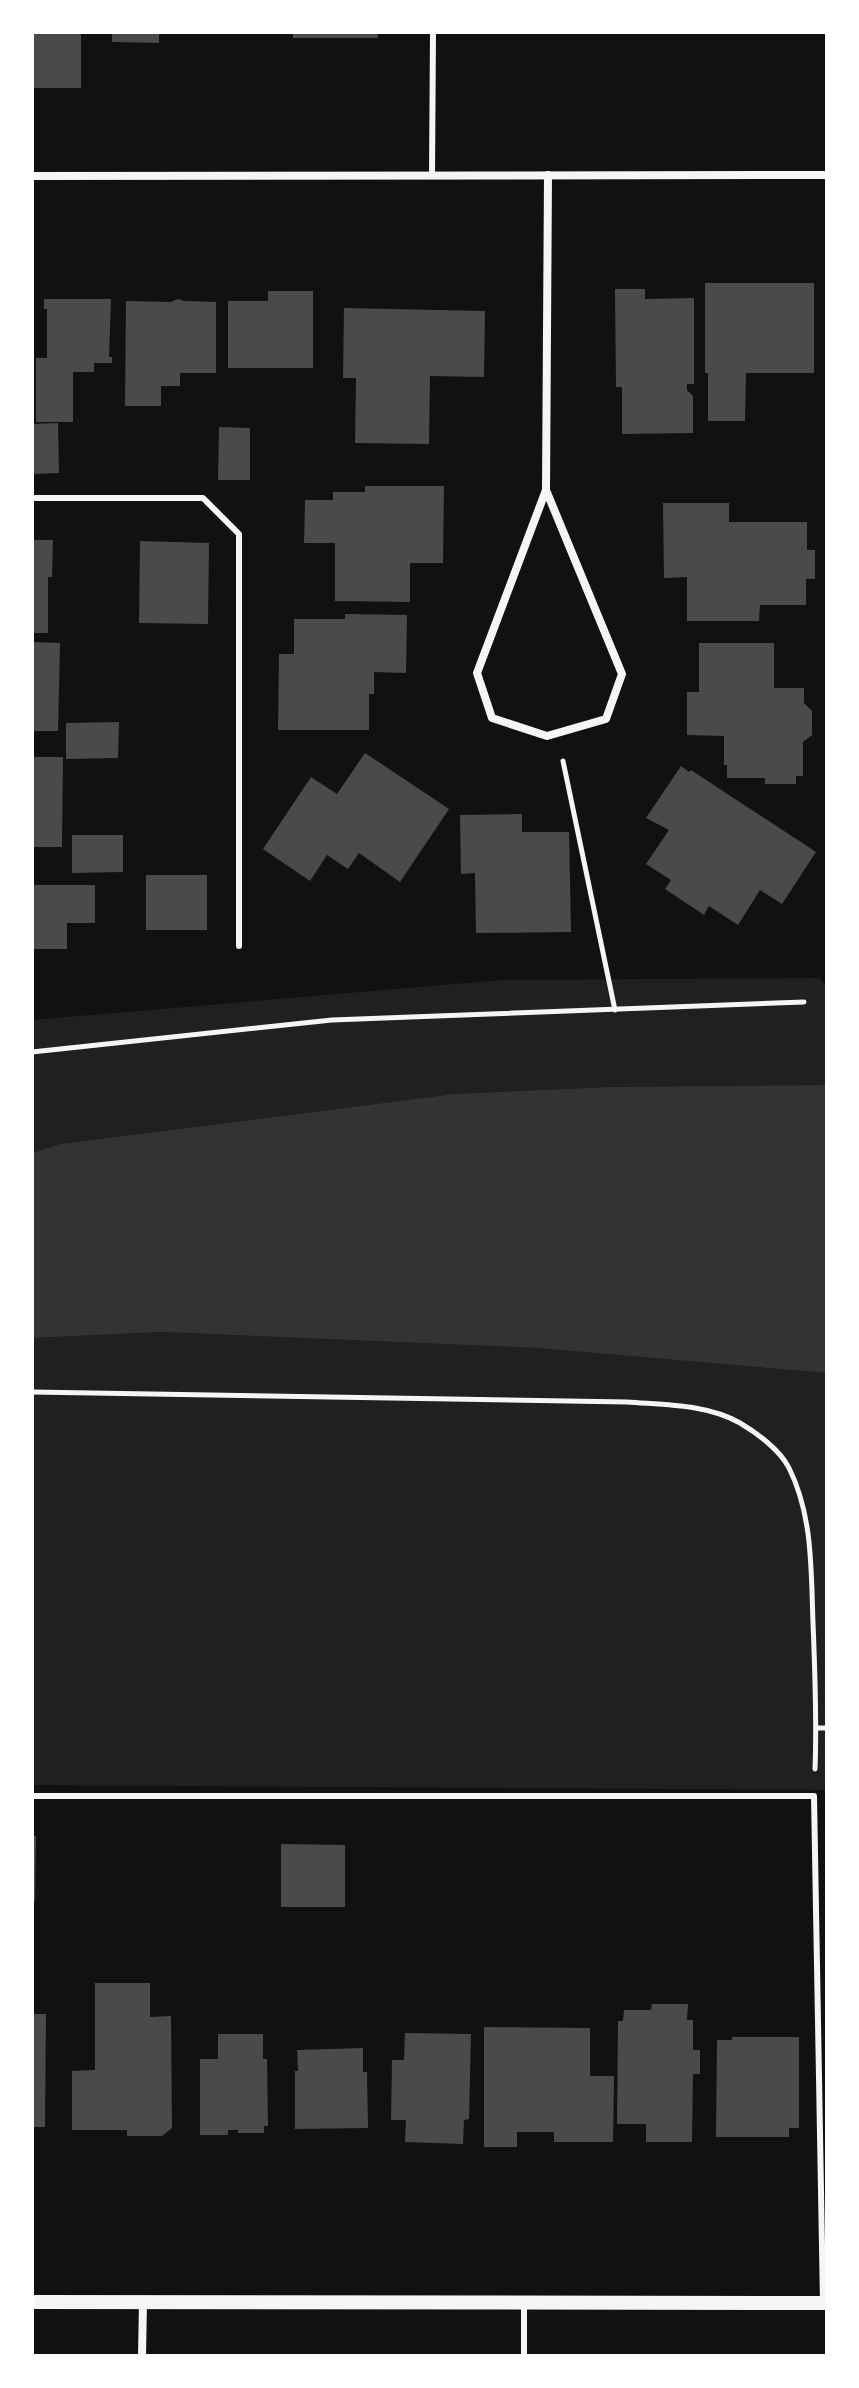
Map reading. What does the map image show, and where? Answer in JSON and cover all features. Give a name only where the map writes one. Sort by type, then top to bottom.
[{"type":"street","points":[[546,490],[622,674],[606,719],[547,736],[492,718],[477,673],[546,490],[548,175]]},
{"type":"street","points":[[32,176],[827,175]]},
{"type":"street","points":[[32,2302],[825,2303]]},
{"type":"street","points":[[142,2356],[143,2302]]},
{"type":"lane","points":[[432,175],[433,32]]},
{"type":"lane","points":[[32,498],[203,498],[239,534],[239,946]]},
{"type":"lane","points":[[32,1796],[814,1796],[825,2303]]},
{"type":"lane","points":[[524,2302],[524,2356]]},
{"type":"path","points":[[557,733],[616,1010]]},
{"type":"path","points":[[32,1052],[332,1020],[804,1002]]},
{"type":"path","points":[[32,1392],[627,1402],[690,1406],[738,1422],[764,1440],[788,1465],[801,1497],[809,1537],[817,1728],[815,1767]]},
{"type":"path","points":[[817,1728],[827,1728]]},
{"type":"shaded area","points":[[819,978],[827,986],[827,1085],[608,1087],[454,1094],[60,1144],[32,1153],[32,1020],[502,980]]},
{"type":"shaded area","points":[[827,1085],[827,1373],[537,1348],[162,1332],[32,1338],[32,1153],[60,1144],[454,1094],[608,1087]]},
{"type":"shaded area","points":[[162,1332],[537,1348],[827,1373],[827,1790],[32,1785],[32,1338]]},
{"type":"building","points":[[32,32],[81,32],[81,88],[32,88]]},
{"type":"building","points":[[112,32],[159,32],[159,43],[112,42]]},
{"type":"building","points":[[293,32],[378,32],[378,38],[293,38]]},
{"type":"building","points":[[705,283],[814,283],[814,373],[746,373],[745,421],[708,421]]},
{"type":"building","points":[[615,289],[645,289],[645,299],[694,298],[694,384],[687,384],[687,390],[693,396],[693,433],[622,434],[622,387],[616,387]]},
{"type":"building","points":[[268,291],[313,291],[313,368],[228,368],[228,301],[268,301]]},
{"type":"building","points":[[44,299],[111,299],[109,357],[112,357],[112,363],[94,363],[94,372],[73,372],[73,422],[36,422],[36,358],[47,358],[47,309],[44,309]]},
{"type":"building","points":[[178,299],[216,302],[216,373],[180,373],[180,386],[161,386],[161,406],[125,406],[126,301],[171,302]]},
{"type":"building","points":[[344,308],[485,311],[484,377],[430,376],[429,444],[355,443],[356,378],[343,378]]},
{"type":"building","points":[[58,423],[59,473],[32,474],[32,424]]},
{"type":"building","points":[[219,427],[250,428],[250,480],[218,480]]},
{"type":"building","points":[[365,486],[444,486],[443,563],[410,563],[410,602],[335,601],[335,543],[304,543],[305,500],[333,500],[333,492],[365,492]]},
{"type":"building","points":[[663,503],[729,503],[729,522],[807,522],[807,550],[815,550],[815,579],[806,579],[806,605],[760,605],[759,621],[687,621],[687,577],[664,578]]},
{"type":"building","points":[[32,540],[53,540],[52,577],[48,577],[48,633],[32,633]]},
{"type":"building","points":[[140,541],[209,543],[208,624],[139,623]]},
{"type":"building","points":[[345,614],[407,615],[406,673],[374,672],[374,694],[369,694],[369,730],[278,730],[279,654],[294,654],[294,619],[345,619]]},
{"type":"building","points":[[32,642],[60,643],[58,731],[32,731]]},
{"type":"building","points":[[699,643],[774,643],[774,688],[804,688],[804,703],[812,711],[812,735],[803,742],[803,776],[796,776],[796,784],[765,784],[765,778],[727,778],[724,736],[687,735],[687,692],[699,692]]},
{"type":"building","points":[[119,722],[118,758],[66,759],[66,723]]},
{"type":"building","points":[[365,753],[449,809],[400,882],[359,853],[348,869],[327,855],[310,881],[263,849],[311,777],[337,794]]},
{"type":"building","points":[[32,757],[63,757],[62,847],[32,847]]},
{"type":"building","points":[[681,766],[816,852],[782,904],[760,890],[738,925],[709,906],[704,915],[665,889],[671,880],[646,864],[669,830],[646,818]]},
{"type":"building","points":[[522,814],[522,832],[569,832],[571,932],[476,933],[475,873],[461,874],[460,815]]},
{"type":"building","points":[[72,835],[123,835],[123,872],[72,873]]},
{"type":"building","points":[[146,875],[207,875],[207,930],[146,930]]},
{"type":"building","points":[[32,885],[95,885],[95,923],[67,923],[67,949],[32,949]]},
{"type":"building","points":[[32,1836],[36,1836],[35,1901],[32,1901]]},
{"type":"building","points":[[281,1844],[345,1845],[345,1907],[281,1907]]},
{"type":"building","points":[[95,1983],[150,1983],[150,2017],[171,2016],[172,2128],[162,2136],[127,2136],[127,2130],[72,2130],[72,2071],[95,2070]]},
{"type":"building","points":[[652,2004],[688,2004],[687,2020],[693,2020],[693,2050],[700,2050],[700,2074],[693,2074],[692,2142],[646,2142],[646,2124],[617,2124],[618,2021],[623,2021],[624,2010],[651,2010]]},
{"type":"building","points":[[32,2014],[46,2014],[45,2127],[32,2127]]},
{"type":"building","points":[[484,2027],[590,2028],[590,2076],[614,2076],[613,2142],[554,2142],[554,2132],[517,2132],[517,2147],[484,2147]]},
{"type":"building","points":[[405,2033],[471,2034],[469,2119],[464,2120],[463,2144],[405,2142],[406,2120],[391,2120],[392,2060],[404,2060]]},
{"type":"building","points":[[218,2034],[263,2034],[263,2059],[267,2059],[268,2126],[264,2126],[264,2133],[228,2130],[228,2135],[200,2135],[200,2059],[218,2059]]},
{"type":"building","points":[[732,2037],[799,2037],[799,2128],[789,2128],[789,2137],[716,2137],[717,2040],[732,2040]]},
{"type":"building","points":[[363,2048],[363,2072],[367,2072],[368,2128],[295,2129],[297,2050]]}]
